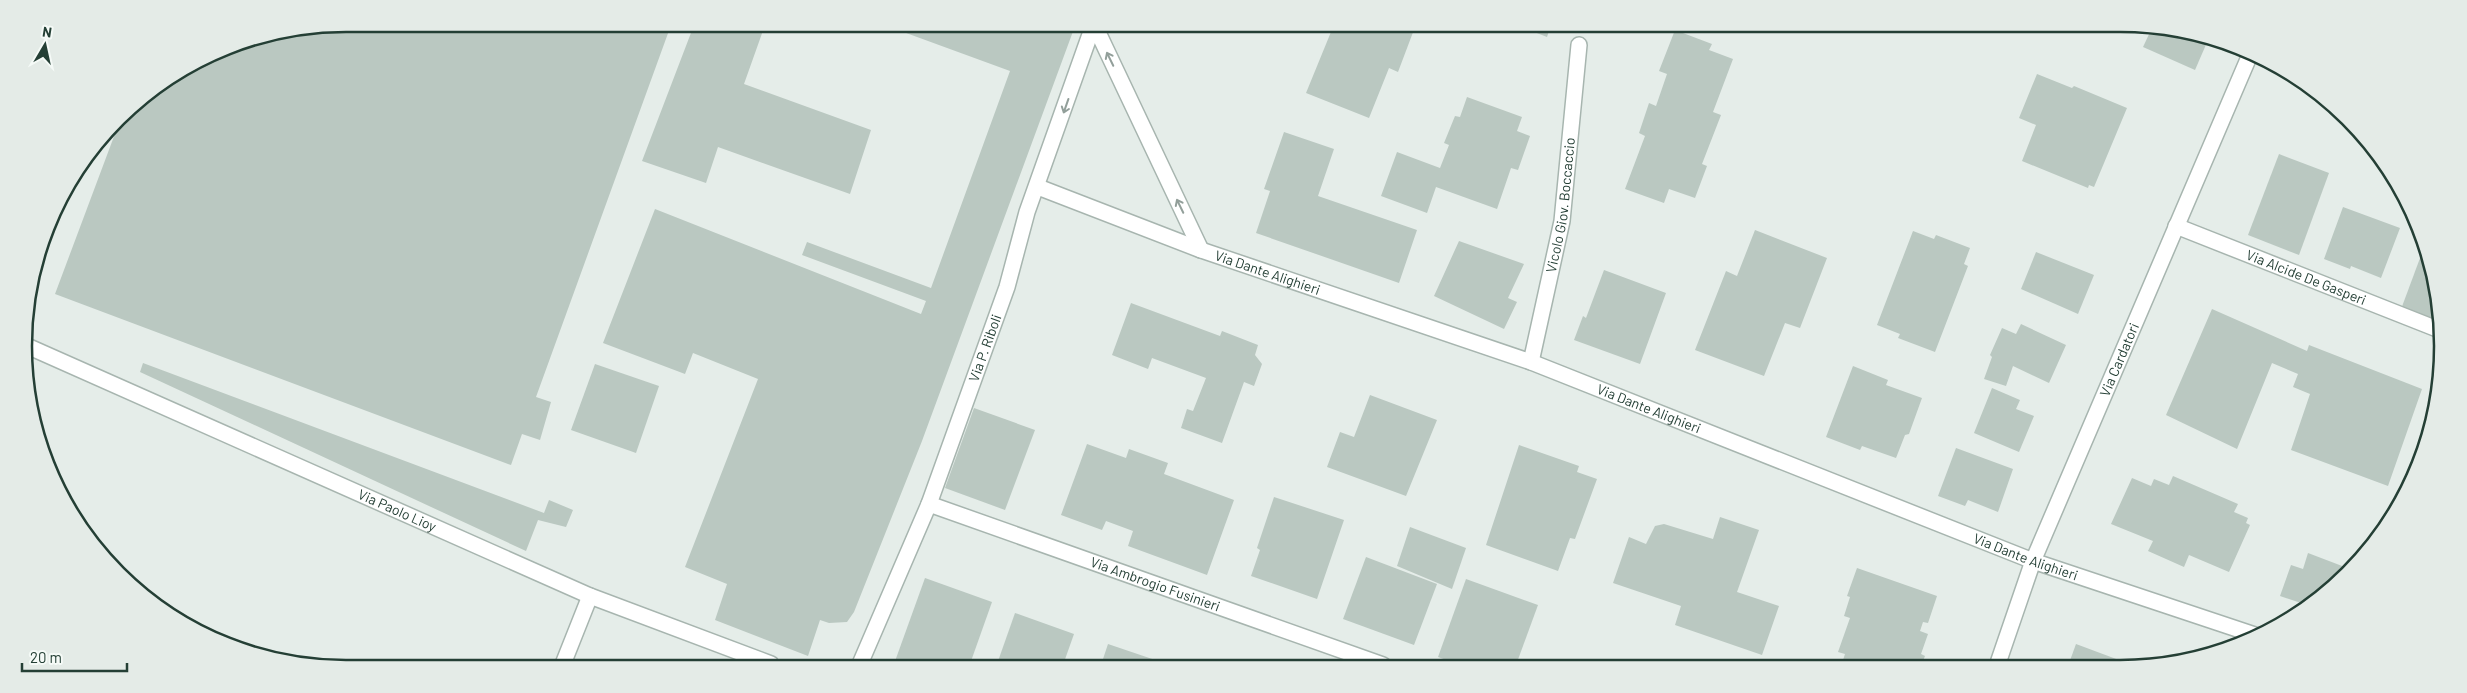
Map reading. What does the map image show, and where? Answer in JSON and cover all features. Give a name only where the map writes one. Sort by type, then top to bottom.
[{"type":"street","name":"Via P. Riboli","points":[[862,660],[928,504],[1006,287],[1028,212],[1092,32]]},
{"type":"street","points":[[1097,32],[1201,250]]},
{"type":"street","name":"Vicolo Giov. Boccaccio","points":[[1531,362],[1562,221],[1579,45]]},
{"type":"street","name":"Via Cardatori","points":[[1999,660],[2033,561],[2248,59]]},
{"type":"street","name":"Via Dante Alighieri","points":[[1038,187],[1201,250],[1531,362],[2033,561],[2249,633]]},
{"type":"street","name":"Via Alcide De Gasperi","points":[[2176,226],[2434,329]]},
{"type":"street","name":"Via Paolo Lioy","points":[[32,349],[590,596],[760,660]]},
{"type":"street","name":"Via Ambrogio Fusinieri","points":[[928,504],[1369,660]]},
{"type":"street","points":[[565,660],[590,596]]},
{"type":"building","points":[[668,32],[536,397],[551,402],[540,440],[522,434],[511,465],[55,294],[115,134],[139,110],[172,85],[226,56],[265,43],[326,33]]},
{"type":"building","points":[[691,32],[763,32],[744,84],[871,130],[850,194],[718,147],[706,183],[642,161]]},
{"type":"building","points":[[903,32],[1073,32],[922,441],[854,612],[847,622],[829,623],[820,620],[808,656],[715,620],[727,584],[685,567],[758,379],[693,353],[685,374],[603,343],[655,209],[921,314],[926,301],[802,255],[807,242],[931,288],[1010,71]]},
{"type":"building","points":[[1331,32],[1413,32],[1398,72],[1389,68],[1369,118],[1306,93]]},
{"type":"building","points":[[1534,32],[1549,32],[1547,37]]},
{"type":"building","points":[[1674,32],[1680,32],[1712,44],[1709,50],[1733,59],[1713,112],[1721,115],[1702,164],[1707,166],[1695,198],[1669,189],[1664,203],[1625,189],[1645,136],[1639,133],[1649,103],[1656,106],[1667,74],[1659,71]]},
{"type":"building","points":[[2149,34],[2206,44],[2195,70],[2143,47]]},
{"type":"building","points":[[2037,74],[2072,88],[2074,86],[2127,108],[2094,187],[2089,185],[2088,188],[2022,161],[2036,125],[2019,118]]},
{"type":"building","points":[[1467,97],[1522,117],[1517,131],[1530,136],[1518,170],[1511,168],[1497,209],[1436,187],[1427,213],[1381,196],[1397,152],[1440,168],[1449,145],[1444,143],[1455,116],[1460,117]]},
{"type":"building","points":[[1284,132],[1334,149],[1318,196],[1417,230],[1399,283],[1256,233],[1270,191],[1264,189]]},
{"type":"building","points":[[2279,154],[2329,173],[2299,255],[2248,235]]},
{"type":"building","points":[[2343,207],[2400,228],[2381,278],[2351,266],[2350,269],[2324,259]]},
{"type":"building","points":[[1755,230],[1827,258],[1800,328],[1785,323],[1764,376],[1695,350],[1726,271],[1737,276]]},
{"type":"building","points":[[1913,231],[1934,239],[1936,235],[1970,248],[1964,264],[1968,266],[1935,352],[1898,338],[1900,334],[1877,325]]},
{"type":"building","points":[[1459,241],[1524,264],[1508,298],[1517,302],[1504,329],[1434,296]]},
{"type":"building","points":[[2036,252],[2094,275],[2078,314],[2021,289]]},
{"type":"building","points":[[2421,255],[2432,306],[2433,325],[2400,312]]},
{"type":"building","points":[[1604,270],[1666,293],[1640,364],[1574,340],[1583,316],[1586,318]]},
{"type":"building","points":[[1131,303],[1220,336],[1222,331],[1258,345],[1255,355],[1262,364],[1254,386],[1244,382],[1222,443],[1181,428],[1187,409],[1193,411],[1206,378],[1152,358],[1148,369],[1112,355]]},
{"type":"building","points":[[2212,309],[2307,351],[2309,345],[2422,389],[2388,486],[2291,450],[2310,394],[2293,387],[2298,374],[2272,363],[2237,449],[2166,415]]},
{"type":"building","points":[[2021,324],[2066,345],[2049,383],[2013,366],[2006,386],[1984,379],[1992,357],[1990,355],[2002,328],[2016,334]]},
{"type":"building","points":[[143,363],[544,513],[549,500],[573,510],[566,527],[538,520],[526,551],[140,372]]},
{"type":"building","points":[[595,364],[659,386],[636,453],[571,430]]},
{"type":"building","points":[[1853,366],[1888,380],[1886,385],[1922,398],[1909,434],[1905,435],[1896,458],[1862,446],[1860,450],[1826,437]]},
{"type":"building","points":[[1992,388],[2020,400],[2016,409],[2034,416],[2019,452],[1974,433]]},
{"type":"building","points":[[1370,395],[1437,420],[1406,496],[1327,467],[1340,432],[1354,437]]},
{"type":"building","points":[[974,408],[1035,430],[1005,510],[945,488]]},
{"type":"building","points":[[1087,444],[1126,458],[1129,449],[1168,463],[1164,474],[1234,500],[1207,575],[1128,546],[1133,531],[1106,521],[1102,530],[1061,515]]},
{"type":"building","points":[[1519,445],[1579,466],[1577,472],[1597,479],[1575,539],[1570,538],[1558,571],[1486,545]]},
{"type":"building","points":[[1956,448],[2013,469],[1998,512],[1968,500],[1965,506],[1938,496]]},
{"type":"building","points":[[2173,476],[2238,504],[2234,512],[2248,518],[2246,523],[2250,525],[2229,572],[2189,555],[2184,567],[2148,551],[2153,541],[2111,524],[2132,478],[2151,486],[2154,479],[2169,485]]},
{"type":"building","points":[[1274,497],[1344,520],[1317,599],[1251,576],[1260,550],[1257,548]]},
{"type":"building","points":[[1720,517],[1759,530],[1737,592],[1779,606],[1762,655],[1675,625],[1681,606],[1613,583],[1629,537],[1646,544],[1655,526],[1664,524],[1713,539]]},
{"type":"building","points":[[1410,527],[1466,548],[1452,589],[1397,566]]},
{"type":"building","points":[[2308,553],[2345,567],[2302,603],[2280,596],[2291,565],[2303,569]]},
{"type":"building","points":[[1366,557],[1437,584],[1414,645],[1343,619]]},
{"type":"building","points":[[1857,568],[1937,596],[1928,623],[1923,622],[1920,631],[1928,634],[1921,654],[1925,656],[1923,660],[1843,660],[1845,654],[1838,652],[1850,618],[1844,616],[1850,597],[1847,596]]},
{"type":"building","points":[[925,578],[992,602],[971,660],[895,660]]},
{"type":"building","points":[[1466,579],[1538,605],[1518,660],[1446,660],[1438,657]]},
{"type":"building","points":[[1015,613],[1074,634],[1065,660],[998,660]]},
{"type":"building","points":[[1108,644],[1155,660],[1103,660]]},
{"type":"building","points":[[2076,644],[2119,660],[2070,660]]}]
